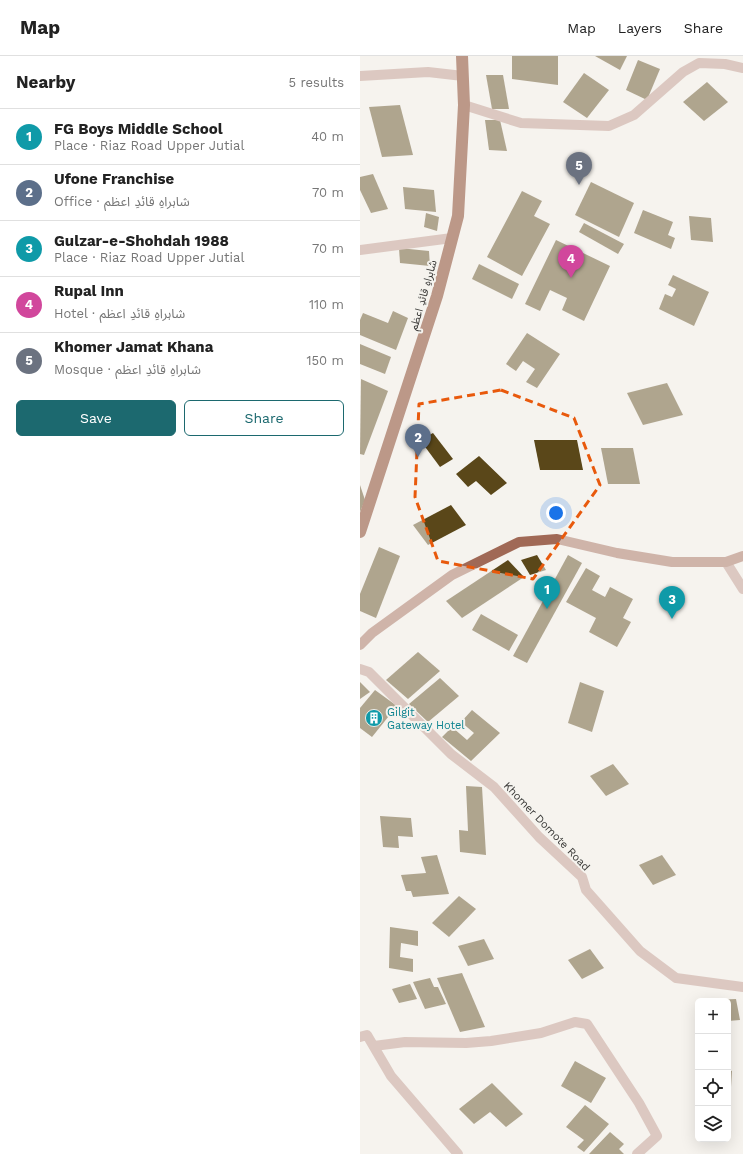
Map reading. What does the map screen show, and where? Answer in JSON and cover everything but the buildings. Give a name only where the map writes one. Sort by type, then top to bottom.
[{"type":"highway","name":"شاہراہِ قائدِ اعظم","points":[[360,532],[437,296],[458,216],[464,105],[462,56]]},
{"type":"main road","points":[[360,645],[372,633],[452,575],[519,542],[557,539],[617,553],[672,562],[726,562],[743,556]]},
{"type":"main road","points":[[360,636],[372,633]]},
{"type":"street","points":[[464,105],[521,123],[609,126],[634,115],[683,72],[699,63],[725,64],[743,68]]},
{"type":"street","points":[[360,76],[428,72],[463,76]]},
{"type":"street","points":[[360,250],[452,238]]},
{"type":"street","points":[[726,562],[743,589]]},
{"type":"street","name":"Khomer Domote Road","points":[[360,669],[369,672],[451,754],[494,788],[539,837],[582,877],[586,890],[640,951],[676,978],[743,987]]},
{"type":"street","points":[[374,1046],[405,1042],[466,1043],[541,1033],[575,1022],[587,1024],[639,1103],[657,1136],[637,1154]]},
{"type":"street","points":[[360,1037],[367,1035],[392,1076],[458,1154]]},
{"type":"highlighted area","points":[[501,390],[574,418],[600,485],[533,579],[438,561],[415,497],[419,404]]},
{"type":"place","name":"Khomer Jamat Khana","points":[[579,185]]},
{"type":"place","name":"Rupal Inn","points":[[571,278]]},
{"type":"place","name":"Ufone Franchise","points":[[418,457]]},
{"type":"place","name":"FG Boys Middle School","points":[[547,609]]},
{"type":"place","name":"Gulzar-e-Shohdah 1988","points":[[672,619]]},
{"type":"place","name":"Gilgit Gateway Hotel","points":[[374,718]]}]
